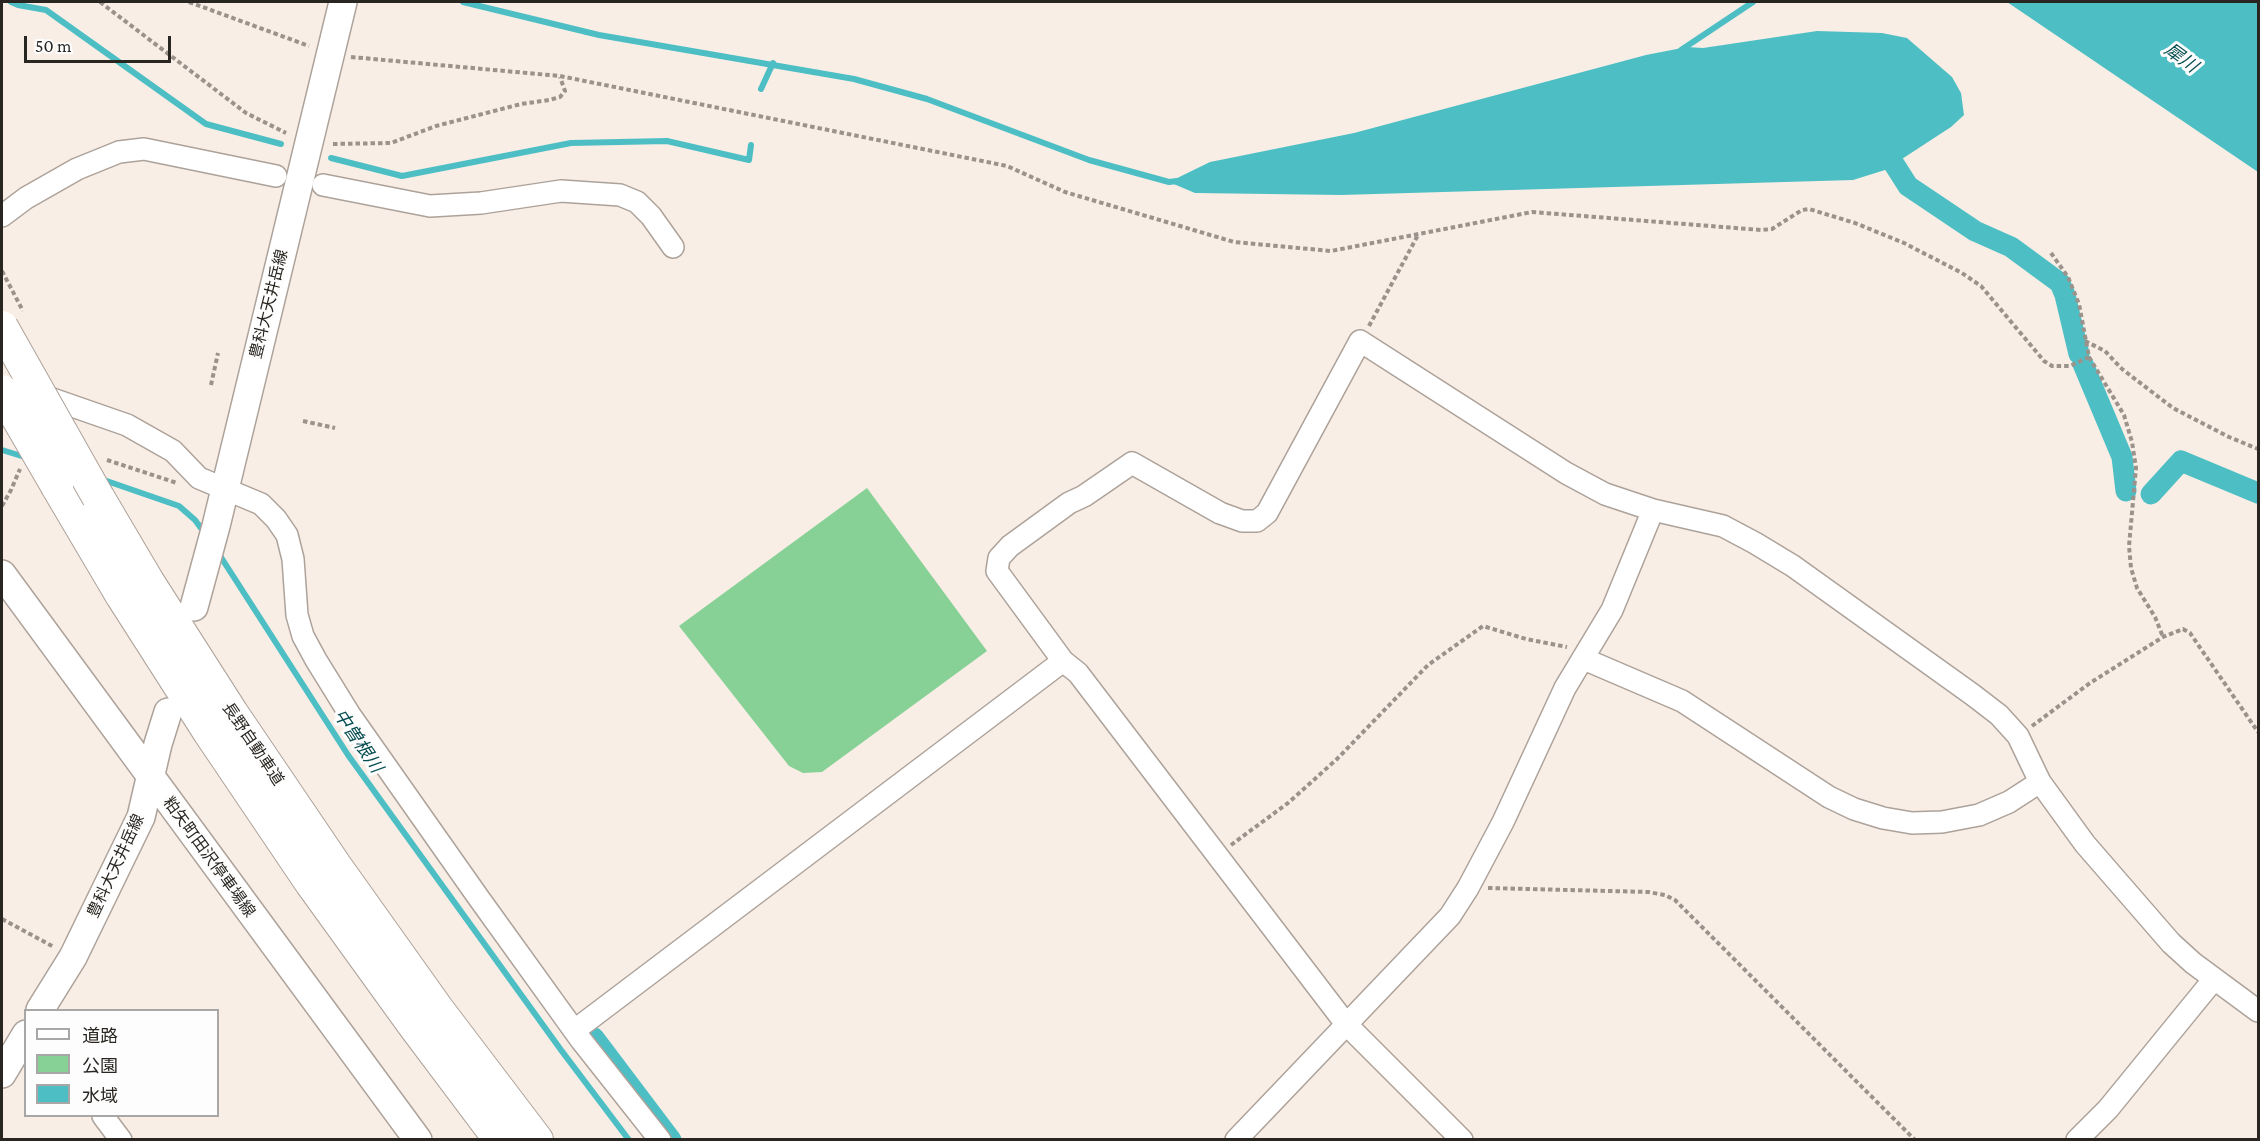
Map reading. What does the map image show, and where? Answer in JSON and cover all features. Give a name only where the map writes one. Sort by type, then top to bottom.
[{"type":"highway","name":"長野自動車道","points":[[2,327],[147,580],[225,703],[335,865],[439,1011],[537,1140]]},
{"type":"highway","name":"長野自動車道","points":[[2,391],[122,596],[202,722],[279,836],[415,1027],[500,1140]]},
{"type":"main road","name":"豊科大天井岳線","points":[[194,607],[225,490],[342,6]]},
{"type":"main road","name":"粕矢町田沢停車場線","points":[[2,574],[418,1140]]},
{"type":"main road","name":"豊科大天井岳線","points":[[41,1009],[73,957],[141,817],[168,712]]},
{"type":"main road","points":[[2,1074],[24,1037]]},
{"type":"street","points":[[2,216],[26,198],[77,169],[119,152],[144,149],[276,176]]},
{"type":"street","points":[[323,185],[430,206],[482,203],[561,191],[620,195],[637,202],[651,216],[673,247]]},
{"type":"street","points":[[1462,1140],[1346,1024],[1078,673],[1063,661],[998,571],[999,558],[1004,552],[1069,503],[1084,496],[1132,463],[1220,513],[1242,521],[1257,521],[1267,513],[1360,341],[1566,474],[1605,495],[1653,510],[1723,526],[1774,554],[1973,695],[1999,715],[2018,736],[2040,782],[2085,844],[2171,943],[2214,979],[2259,1011]]},
{"type":"street","points":[[2,383],[127,425],[173,451],[199,478],[261,504],[276,519],[287,535],[293,559],[297,615],[303,636],[350,715],[575,1030],[660,1140]]},
{"type":"street","points":[[1236,1140],[1450,916],[1468,888],[1503,822],[1565,688],[1612,610],[1653,510]]},
{"type":"street","points":[[1584,659],[1682,701],[1829,797],[1854,809],[1883,818],[1912,823],[1942,822],[1979,814],[2009,802],[2040,782]]},
{"type":"street","points":[[575,1030],[1063,661]]},
{"type":"street","points":[[2077,1140],[2108,1108],[2214,979]]},
{"type":"street","points":[[104,1117],[121,1140]]},
{"type":"path","points":[[100,2],[246,113],[286,133]]},
{"type":"path","points":[[189,2],[296,42],[353,57],[560,76],[1007,166],[1065,192],[1234,242],[1331,251],[1532,212],[1761,230],[1772,229],[1802,210],[1809,209],[1855,223],[1904,243],[1962,273],[1981,286],[2044,361],[2052,366],[2070,366],[2089,357]]},
{"type":"path","points":[[333,144],[391,143],[445,123],[560,97],[566,91],[560,76]]},
{"type":"path","points":[[1360,341],[1419,234]]},
{"type":"path","points":[[2051,253],[2068,277],[2079,304],[2089,357],[2124,415],[2132,442],[2136,468],[2129,546],[2131,568],[2137,588],[2155,617],[2163,636]]},
{"type":"path","points":[[2085,342],[2105,351],[2122,369],[2173,408],[2259,449]]},
{"type":"path","points":[[211,385],[218,353]]},
{"type":"path","points":[[303,421],[335,428]]},
{"type":"path","points":[[98,457],[177,484]]},
{"type":"path","points":[[2,506],[19,471]]},
{"type":"path","points":[[1217,855],[1288,803],[1337,759],[1428,665],[1483,626],[1526,639],[1573,648],[1584,659]]},
{"type":"path","points":[[2018,736],[2090,683],[2163,636],[2183,629],[2190,633],[2259,732]]},
{"type":"path","points":[[1468,888],[1648,892],[1665,895],[1675,900],[1914,1140]]},
{"type":"path","points":[[2,920],[73,957]]},
{"type":"green space","points":[[867,488],[987,651],[822,772],[803,773],[789,766],[679,626]]},
{"type":"water","name":"犀川","points":[[2007,2],[2258,2],[2258,172]]},
{"type":"water","points":[[1817,31],[1882,33],[1907,38],[1952,77],[1961,93],[1964,115],[1951,127],[1885,170],[1853,180],[1341,195],[1195,193],[1169,182],[1210,162],[1354,133],[1646,55],[1687,47],[1703,48]]},
{"type":"waterway","points":[[11,2],[46,10],[206,124],[281,144]]},
{"type":"waterway","points":[[463,2],[599,35],[854,79],[927,99],[1089,160],[1169,182],[1177,181]]},
{"type":"waterway","points":[[1681,50],[1753,2]]},
{"type":"waterway","points":[[761,89],[773,63]]},
{"type":"waterway","points":[[331,158],[402,176],[571,143],[667,141],[749,160],[751,145]]},
{"type":"waterway","points":[[1873,145],[1894,164],[1908,186],[1975,231],[2011,247],[2060,283],[2079,354]]},
{"type":"waterway","points":[[2083,364],[2122,457],[2126,491]]},
{"type":"waterway","name":"中曽根川","points":[[2,450],[28,458]]},
{"type":"waterway","points":[[2151,494],[2181,461],[2258,493]]},
{"type":"waterway","name":"中曽根川","points":[[101,479],[179,506],[195,520],[206,535]]},
{"type":"waterway","name":"中曽根川","points":[[217,551],[348,755],[561,1050],[629,1140]]},
{"type":"waterway","points":[[594,1038],[671,1140]]}]
